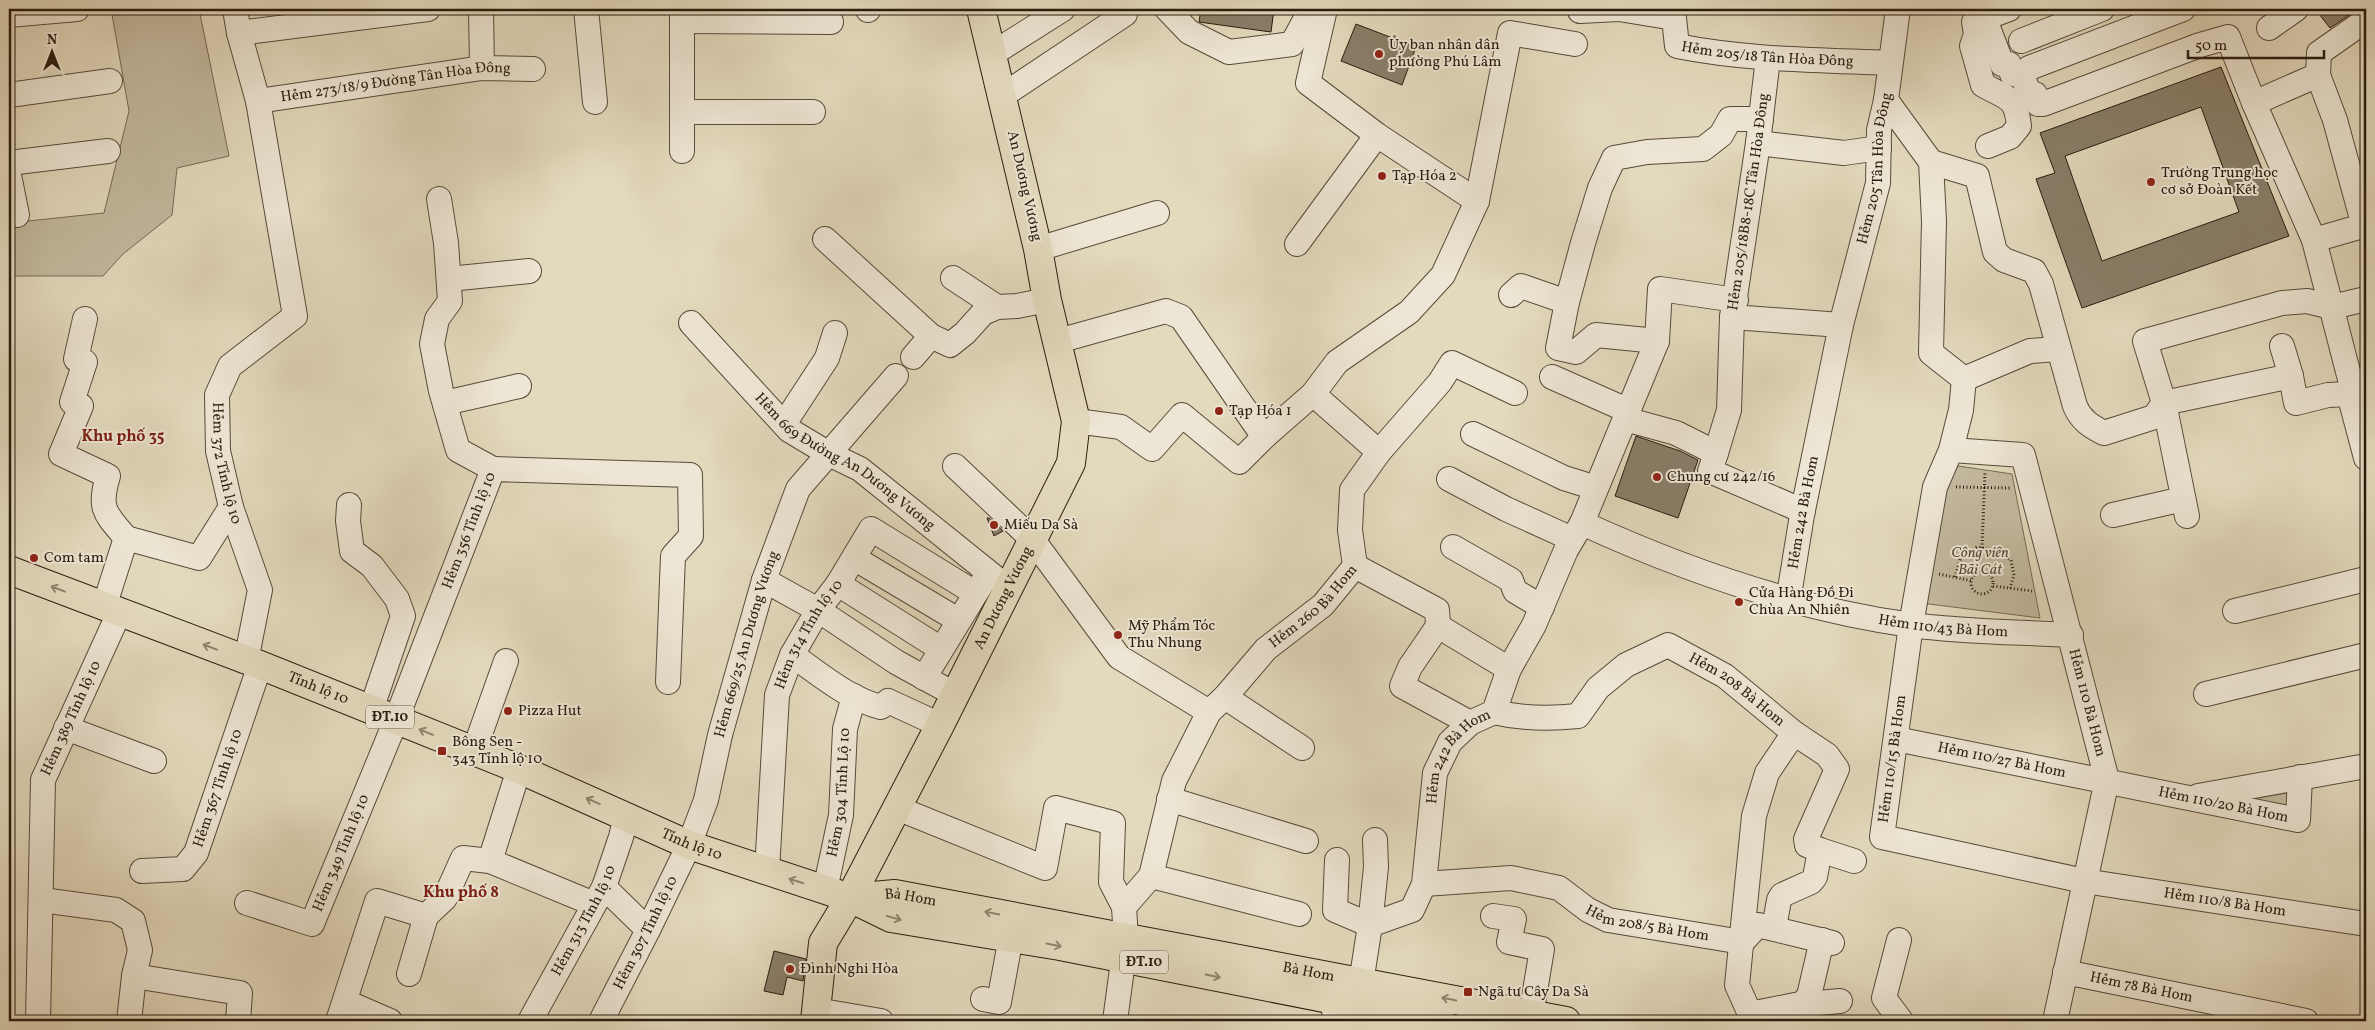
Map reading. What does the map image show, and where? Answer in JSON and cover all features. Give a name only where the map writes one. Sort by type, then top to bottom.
[{"type":"main road","name":"An Dương Vương","points":[[815,1016],[823,943],[838,894],[897,808],[954,694],[999,580],[1033,540],[1071,464],[1076,421],[1047,300],[1038,249],[981,9]]},
{"type":"main road","name":"Tỉnh lộ 10","points":[[9,570],[253,663],[519,769],[689,844],[767,872],[838,894]]},
{"type":"main road","name":"Bà Hom","points":[[838,894],[891,918],[1010,937],[1124,949],[1361,983],[1566,1021]]},
{"type":"main road","name":"Bà Hom","points":[[838,894],[895,894],[1124,949],[1334,1010],[1441,1021]]},
{"type":"street","points":[[9,15],[77,9]]},
{"type":"street","points":[[235,9],[239,33],[258,101]]},
{"type":"street","points":[[239,33],[428,9]]},
{"type":"street","points":[[481,9],[482,68]]},
{"type":"street","points":[[586,9],[595,102]]},
{"type":"street","points":[[992,54],[1064,9]]},
{"type":"street","points":[[1167,9],[1189,32],[1229,52],[1292,44],[1311,9]]},
{"type":"street","points":[[1325,9],[1308,83],[1377,135],[1477,201]]},
{"type":"street","name":"Hẻm 205/18 Tân Hòa Đông","points":[[1580,11],[1619,9],[1674,18],[1677,46],[1707,52],[1768,58],[1890,63]]},
{"type":"street","name":"Hẻm 205 Tân Hòa Đông","points":[[1841,325],[1878,183],[1879,130],[1886,100],[1898,9]]},
{"type":"street","points":[[1997,11],[2016,41],[2021,41],[2099,9],[2122,74]]},
{"type":"street","points":[[1997,11],[2002,64],[2009,64],[2012,74],[2184,9],[2200,45]]},
{"type":"street","points":[[2269,28],[2296,9]]},
{"type":"street","points":[[1997,11],[1974,22],[1976,34],[1972,46],[1983,85],[2011,100],[2027,104],[2043,104],[2200,45],[2228,37],[2254,103],[2314,240],[2355,382],[2365,447]]},
{"type":"street","points":[[1002,96],[1124,14]]},
{"type":"street","points":[[682,151],[682,15],[831,22]]},
{"type":"street","points":[[2314,240],[2365,225],[2335,120],[2318,75],[2319,53],[2366,20]]},
{"type":"street","points":[[1076,421],[1121,427],[1152,449],[1182,415],[1239,462],[1264,436],[1313,394],[1337,362],[1409,312],[1443,275],[1477,201],[1510,33],[1575,44]]},
{"type":"street","points":[[1988,146],[2010,137],[2019,126],[2027,104],[2035,94],[2029,93],[2021,41]]},
{"type":"street","name":"Hẻm 205/18B8-18C Tân Hòa Đông","points":[[1716,454],[1729,410],[1734,309],[1758,144],[1768,58]]},
{"type":"street","name":"Hẻm 273/18/9 Đường Tân Hòa Đông","points":[[258,101],[482,68],[533,69]]},
{"type":"street","points":[[2254,103],[2318,75]]},
{"type":"street","points":[[9,95],[110,81]]},
{"type":"street","points":[[1886,100],[1930,162],[1934,222],[1931,353],[1964,379],[2030,351],[2058,349]]},
{"type":"street","name":"Hẻm 372 Tỉnh lộ 10","points":[[253,663],[260,590],[232,507],[218,451],[217,395],[230,366],[296,316],[258,101]]},
{"type":"street","points":[[682,112],[813,112]]},
{"type":"street","points":[[1761,119],[1730,119],[1721,135],[1703,150],[1647,152],[1614,158],[1600,188],[1566,302],[1563,330],[1558,348],[1576,352],[1596,335],[1658,341],[1660,289],[1734,309],[1841,325]]},
{"type":"street","points":[[1297,244],[1377,135]]},
{"type":"street","points":[[1758,144],[1844,153],[1879,148]]},
{"type":"street","points":[[9,163],[108,151]]},
{"type":"street","points":[[1930,162],[1977,176],[1995,252],[2004,260],[2034,271],[2041,284],[2058,349],[2080,416],[2090,426],[2104,433],[2154,418],[2164,403],[2291,376]]},
{"type":"street","points":[[9,175],[17,214]]},
{"type":"street","points":[[439,199],[446,243],[450,301],[437,319],[432,344],[458,450],[493,469]]},
{"type":"street","points":[[1038,249],[1156,213]]},
{"type":"street","points":[[825,239],[931,336],[950,345],[965,333],[983,313],[996,307],[1047,300]]},
{"type":"street","points":[[449,279],[529,271]]},
{"type":"street","points":[[952,278],[996,307]]},
{"type":"street","points":[[1511,295],[1521,286],[1566,302]]},
{"type":"street","points":[[2113,515],[2185,508],[2164,403],[2145,341],[2282,304],[2307,301],[2332,307],[2366,299]]},
{"type":"street","points":[[1058,341],[1166,311],[1181,317],[1264,436]]},
{"type":"street","points":[[85,319],[76,359],[85,362],[72,402],[81,406],[61,454],[108,476],[103,494],[105,514],[126,538],[198,558],[232,507]]},
{"type":"street","name":"Hẻm 669 Đường An Dương Vương","points":[[691,323],[789,430],[829,454],[860,469],[999,580]]},
{"type":"street","name":"Hẻm 242 Bà Hom","points":[[1788,601],[1803,511],[1841,325]]},
{"type":"street","points":[[784,424],[827,358],[835,333]]},
{"type":"street","points":[[913,357],[931,336]]},
{"type":"street","name":"Hẻm 242 Bà Hom","points":[[1370,925],[1412,910],[1424,884],[1435,773],[1450,742],[1470,723],[1494,712],[1509,668],[1534,625],[1577,531],[1658,341]]},
{"type":"street","points":[[2282,346],[2291,376],[2296,403],[2328,395],[2355,382]]},
{"type":"street","name":"Hẻm 260 Bà Hom","points":[[1124,908],[1150,876],[1174,781],[1217,704],[1266,649],[1322,605],[1354,566],[1350,530],[1352,490],[1379,452],[1440,382],[1452,363],[1514,393]]},
{"type":"street","name":"Hẻm 669/25 An Dương Vương","points":[[689,844],[706,800],[720,735],[764,580],[798,488],[896,376]]},
{"type":"street","points":[[1552,377],[1627,415],[1676,433],[1716,454],[1710,471],[1803,511]]},
{"type":"street","name":"Hẻm 110/15 Bà Hom","points":[[1964,379],[1961,410],[1952,450],[1935,487],[1911,625],[1882,837],[2084,881]]},
{"type":"street","points":[[445,403],[520,386]]},
{"type":"street","points":[[1313,394],[1379,452]]},
{"type":"street","points":[[1473,434],[1564,478],[1596,488]]},
{"type":"street","name":"Hẻm 110 Bà Hom","points":[[1952,450],[2023,455],[2107,780],[2055,1021]]},
{"type":"street","points":[[955,466],[1033,540],[1119,657],[1217,704],[1302,748]]},
{"type":"street","name":"Hẻm 356 Tỉnh lộ 10","points":[[396,720],[493,469],[690,475],[690,536],[673,556],[668,682]]},
{"type":"street","points":[[1449,479],[1506,509],[1653,555],[1788,601]]},
{"type":"street","points":[[349,505],[348,521],[352,550],[372,566],[397,599],[403,616],[370,710]]},
{"type":"street","name":"Hẻm 314 Tỉnh lộ 10","points":[[767,872],[777,694],[792,655],[818,610],[838,584],[871,529],[975,593]]},
{"type":"street","name":"Hẻm 389 Tỉnh lộ 10","points":[[38,1021],[43,780],[66,728],[112,610],[126,538]]},
{"type":"street","points":[[1454,547],[1511,580],[1515,591],[1542,606]]},
{"type":"street","points":[[854,558],[958,620]]},
{"type":"street","points":[[1354,566],[1437,610],[1438,626],[1410,667],[1402,686],[1470,723]]},
{"type":"street","points":[[2235,611],[2366,579]]},
{"type":"street","points":[[764,580],[818,610],[896,662],[954,694]]},
{"type":"street","points":[[924,678],[975,593],[999,580]]},
{"type":"street","points":[[838,584],[941,649]]},
{"type":"street","name":"Hẻm 110/43 Bà Hom","points":[[1788,601],[1911,625],[2070,635]]},
{"type":"street","points":[[1438,626],[1509,668]]},
{"type":"street","name":"Hẻm 208 Bà Hom","points":[[1494,712],[1518,718],[1549,719],[1578,716],[1598,688],[1626,665],[1668,645],[1725,676],[1794,733],[1767,773],[1754,816],[1737,985],[1750,1018]]},
{"type":"street","points":[[792,655],[869,704],[881,707],[888,701],[940,725]]},
{"type":"street","points":[[2206,694],[2366,655]]},
{"type":"street","points":[[474,751],[506,661]]},
{"type":"street","name":"Hẻm 367 Tỉnh lộ 10","points":[[142,870],[183,869],[196,853],[253,663]]},
{"type":"street","name":"Hẻm 304 Tỉnh Lộ 10","points":[[838,894],[846,729],[854,696]]},
{"type":"street","name":"Hẻm 349 Tỉnh lộ 10","points":[[247,903],[312,924],[396,720]]},
{"type":"street","points":[[66,728],[154,761]]},
{"type":"street","points":[[1794,733],[1827,755],[1837,769],[1806,839],[1807,845],[1854,862]]},
{"type":"street","name":"Hẻm 110/27 Bà Hom","points":[[1896,739],[2107,780]]},
{"type":"street","points":[[2186,798],[2366,766]]},
{"type":"street","points":[[490,861],[519,769]]},
{"type":"street","name":"Hẻm 110/20 Bà Hom","points":[[2107,780],[2298,820],[2300,777]]},
{"type":"street","points":[[1169,800],[1306,841]]},
{"type":"street","points":[[897,808],[1045,868],[1056,808],[1113,823],[1111,882],[1124,908],[1124,949],[1115,1021]]},
{"type":"street","name":"Hẻm 313 Tỉnh lộ 10","points":[[532,1020],[599,896],[622,837],[626,816]]},
{"type":"street","points":[[1361,983],[1370,925],[1376,867],[1376,840]]},
{"type":"street","name":"Hẻm 307 Tỉnh lộ 10","points":[[601,1021],[648,930],[689,844]]},
{"type":"street","points":[[1774,928],[1779,900],[1782,895],[1812,882],[1815,877],[1820,850]]},
{"type":"street","points":[[409,974],[426,916],[445,898],[463,858],[490,861],[599,896],[648,930]]},
{"type":"street","points":[[1337,860],[1335,910],[1370,925]]},
{"type":"street","points":[[1150,876],[1300,914]]},
{"type":"street","name":"Hẻm 208/5 Bà Hom","points":[[1424,884],[1511,878],[1559,888],[1588,910],[1608,920],[1742,942]]},
{"type":"street","name":"Hẻm 110/8 Bà Hom","points":[[2084,881],[2366,924]]},
{"type":"street","points":[[42,900],[116,910],[133,921],[140,950],[134,976],[129,1021]]},
{"type":"street","points":[[390,1021],[342,1011],[377,901],[426,916]]},
{"type":"street","points":[[1493,916],[1514,919],[1509,942],[1542,949],[1531,1014]]},
{"type":"street","points":[[1742,942],[1758,925],[1827,942],[1809,996],[1801,1005]]},
{"type":"street","points":[[983,999],[999,1002],[1010,937]]},
{"type":"street","points":[[1899,940],[1884,998],[1901,1021]]},
{"type":"street","name":"Hẻm 78 Bà Hom","points":[[2065,972],[2306,1021]]},
{"type":"street","points":[[134,976],[240,993],[238,1021]]},
{"type":"street","points":[[1750,1018],[1801,1005],[1840,1001]]},
{"type":"street","points":[[815,1016],[880,1021]]},
{"type":"path","points":[[1982,548],[1986,452]]},
{"type":"path","points":[[1935,487],[2032,488]]},
{"type":"path","points":[[1955,577],[1961,557],[1977,547],[1994,550],[2011,560],[2014,575],[2010,588]]},
{"type":"path","points":[[1921,570],[1972,581]]},
{"type":"path","points":[[1981,572],[1988,574],[1992,579],[1993,586],[1990,591],[1984,594],[1977,593],[1972,588],[1972,581],[1975,575],[1981,572]]},
{"type":"path","points":[[1993,586],[2032,591]]},
{"type":"green space","points":[[111,9],[199,9],[229,156],[177,168],[172,215],[123,254],[103,276],[9,276],[9,223],[104,213],[129,111]]},
{"type":"green space","name":"Công viên Bãi Cát","points":[[1952,465],[2012,474],[2040,618],[1921,603]]},
{"type":"green space","points":[[2291,784],[2290,813],[2212,796]]},
{"type":"building","points":[[1201,9],[1274,9],[1271,32],[1199,22]]},
{"type":"building","points":[[2315,9],[2358,9],[2330,28]]},
{"type":"building","name":"Ủy ban nhân dân phường Phú Lâm","points":[[1356,24],[1416,47],[1402,85],[1341,61]]},
{"type":"building","points":[[2221,67],[2289,236],[2082,308],[2036,179],[2055,173],[2040,133]],"holes":[[[2201,107],[2239,212],[2102,261],[2065,156]]]},
{"type":"building","name":"Chung cư 242/16","points":[[1636,436],[1680,451],[1698,460],[1678,518],[1615,496]]},
{"type":"building","points":[[987,518],[989,518],[1003,531],[994,536]]},
{"type":"building","name":"Đình Nghi Hòa","points":[[774,951],[806,959],[803,981],[787,977],[783,995],[764,991]]},
{"type":"place","name":"Ủy ban nhân dân phường Phú Lâm","points":[[1379,54]]},
{"type":"place","name":"Tạp Hóa 2","points":[[1382,176]]},
{"type":"place","name":"Trường Trung học cơ sở Đoàn Kết","points":[[2151,182]]},
{"type":"place","name":"Tạp Hóa 1","points":[[1219,411]]},
{"type":"place","name":"Chung cư 242/16","points":[[1657,477]]},
{"type":"place","name":"Miếu Da Sà","points":[[994,525]]},
{"type":"place","name":"Com tam","points":[[34,558]]},
{"type":"place","name":"Cửa Hàng Đồ Đi Chùa An Nhiên","points":[[1739,602]]},
{"type":"place","name":"Mỹ Phẩm Tóc Thu Nhung","points":[[1118,635]]},
{"type":"place","name":"Pizza Hut","points":[[508,711]]},
{"type":"place","name":"Bông Sen - 343 Tỉnh lộ 10","points":[[442,751]]},
{"type":"place","name":"Đình Nghi Hòa","points":[[790,969]]},
{"type":"place","name":"Ngã tư Cây Da Sà","points":[[1468,992]]},
{"type":"district","name":"Khu phố 35","points":[[123,437]]},
{"type":"district","name":"Khu phố 8","points":[[461,893]]}]
